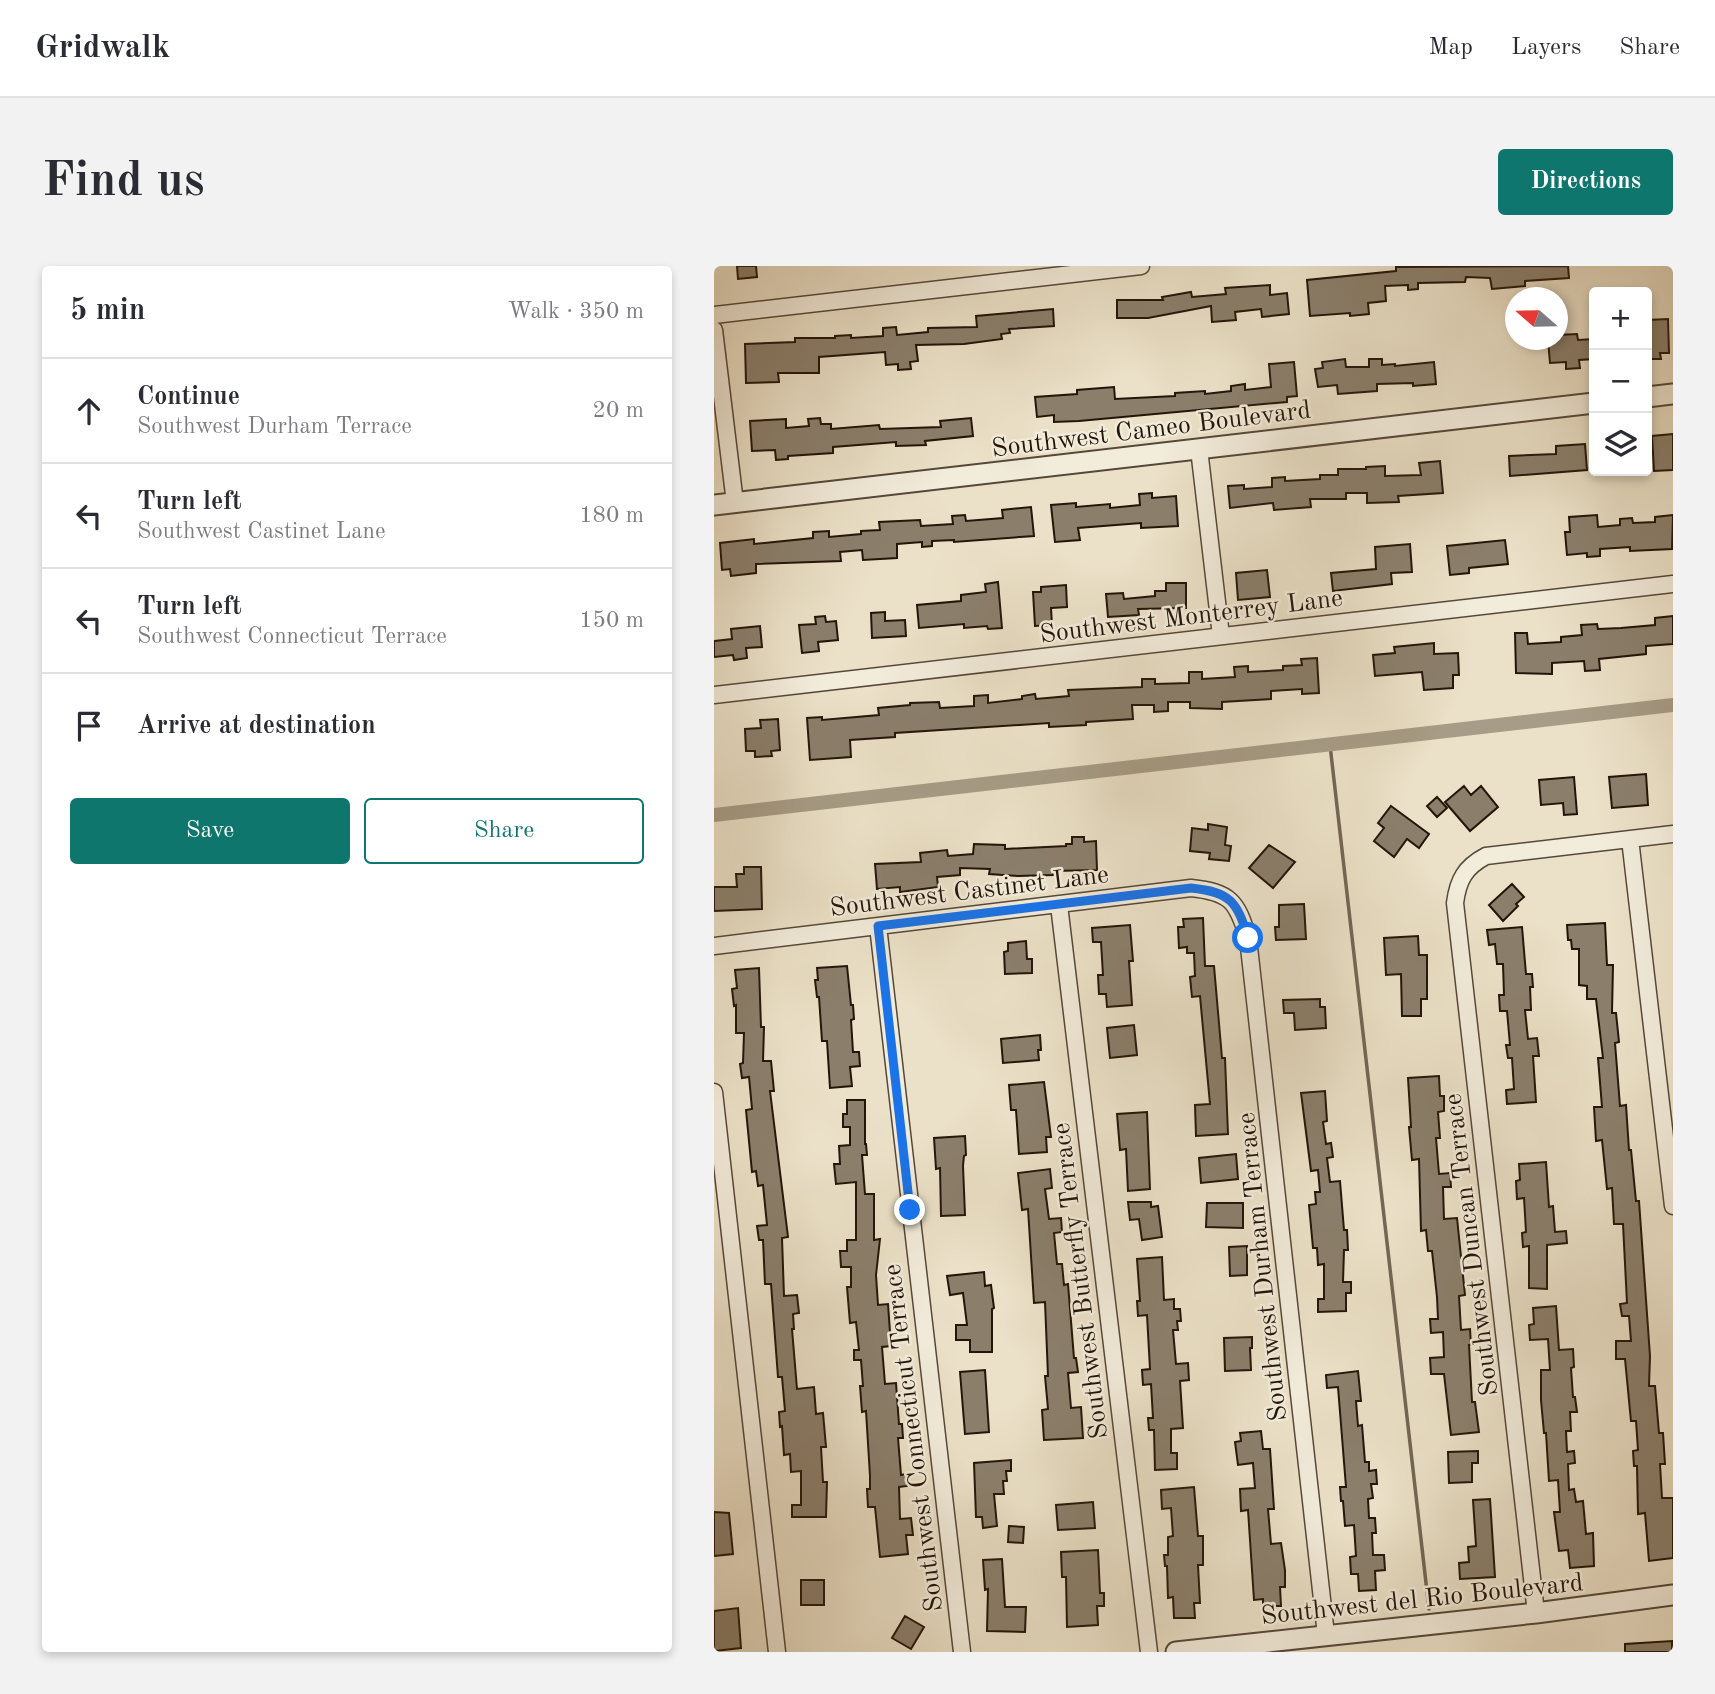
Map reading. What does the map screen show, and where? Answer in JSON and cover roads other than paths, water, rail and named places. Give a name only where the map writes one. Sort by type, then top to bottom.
[{"type":"street","points":[[714,315],[1141,266]]},
{"type":"street","points":[[714,330],[735,503]]},
{"type":"street","points":[[1652,396],[1673,394]]},
{"type":"street","name":"Southwest Cameo Boulevard","points":[[714,505],[1589,404]]},
{"type":"street","points":[[1199,449],[1221,636]]},
{"type":"street","name":"Southwest Monterrey Lane","points":[[714,695],[1673,584]]},
{"type":"street","points":[[1673,834],[1630,839],[1673,1206]]},
{"type":"street","name":"Southwest Duncan Terrace","points":[[1536,1613],[1455,903],[1457,886],[1464,872],[1486,856],[1630,839]]},
{"type":"street","name":"Southwest Castinet Lane","points":[[714,946],[1191,888],[1210,890],[1229,899]]},
{"type":"street","name":"Southwest Durham Terrace","points":[[1229,899],[1240,912],[1248,938],[1326,1635]]},
{"type":"street","name":"Southwest Butterfly Terrace","points":[[1059,905],[1149,1652]]},
{"type":"street","name":"Southwest Connecticut Terrace","points":[[878,926],[962,1652]]},
{"type":"street","points":[[714,1091],[777,1652]]},
{"type":"street","name":"Southwest del Rio Boulevard","points":[[1176,1652],[1536,1613],[1673,1595]]},
{"type":"waterway","points":[[714,815],[1673,705]]},
{"type":"waterway","points":[[1330,745],[1429,1609]]}]
